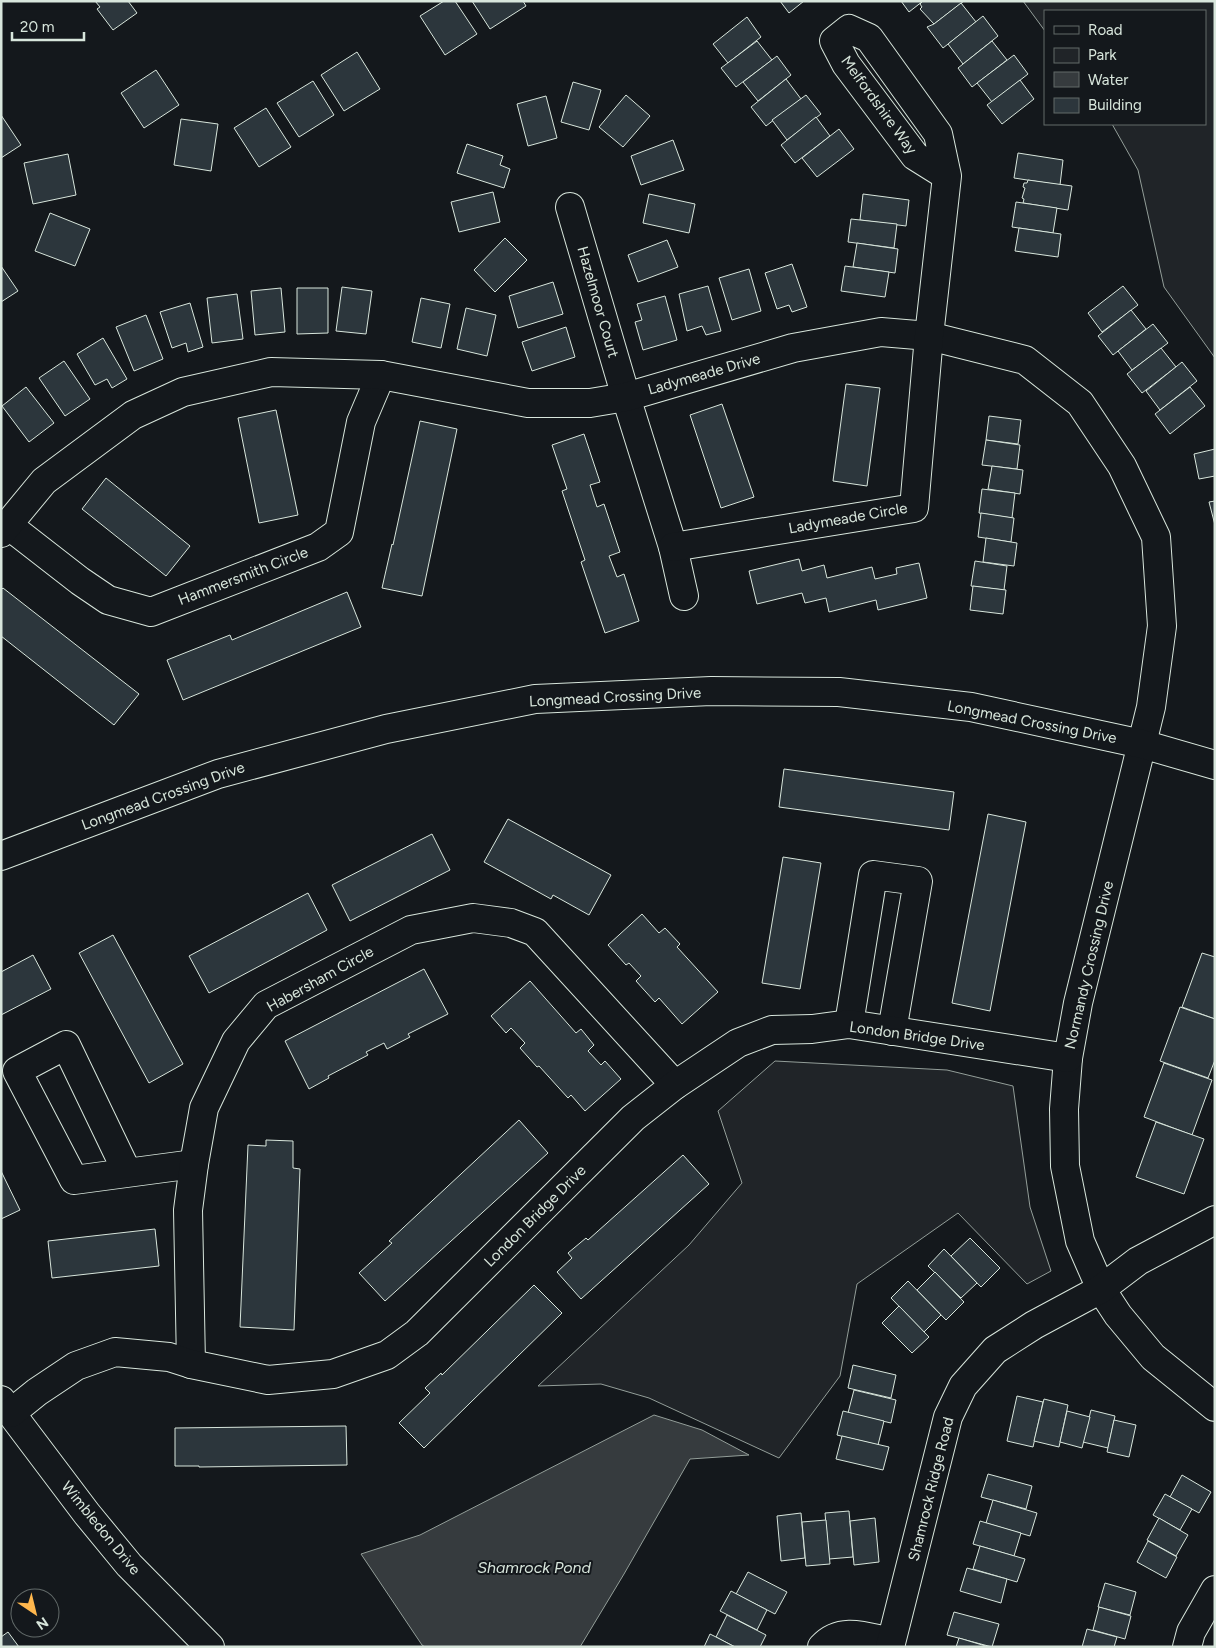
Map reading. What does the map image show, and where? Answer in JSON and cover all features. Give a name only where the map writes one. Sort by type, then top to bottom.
[{"type":"street","name":"Melfordshire Way","points":[[928,336],[947,176],[938,134],[868,38],[849,29],[834,42],[846,64],[914,156],[947,176]]},
{"type":"street","name":"Hazelmoor Court","points":[[570,207],[626,397]]},
{"type":"street","name":"Ladymeade Drive","points":[[5,529],[44,480],[132,415],[183,392],[271,372],[381,375],[528,403],[590,403],[626,397],[793,348],[881,332],[928,336],[1025,360],[1080,404],[1122,466],[1156,537],[1162,626],[1150,707],[1142,744]]},
{"type":"street","name":"Ladymeade Circle","points":[[673,547],[914,508],[928,336]]},
{"type":"street","name":"Hammersmith Circle","points":[[5,529],[108,600],[151,612],[318,547],[339,532],[361,422],[381,375]]},
{"type":"street","points":[[626,397],[673,547],[684,596]]},
{"type":"street","name":"Longmead Crossing Drive","points":[[1,856],[218,774],[386,729],[535,699],[711,691],[839,692],[971,707],[1142,744],[1215,764]]},
{"type":"street","name":"Normandy Crossing Drive","points":[[1142,744],[1078,1003],[1068,1058],[1064,1109],[1065,1166],[1080,1240],[1101,1289],[1118,1315],[1153,1357],[1215,1407]]},
{"type":"street","points":[[850,1024],[873,875],[918,881],[892,1031]]},
{"type":"street","name":"Habersham Circle","points":[[191,1364],[188,1210],[204,1108],[236,1041],[266,1006],[411,930],[473,918],[512,923],[535,932],[674,1085]]},
{"type":"street","name":"London Bridge Drive","points":[[6,1407],[37,1392],[76,1366],[115,1352],[169,1357],[191,1364],[268,1380],[333,1374],[387,1355],[417,1332],[633,1118],[674,1085],[738,1043],[772,1030],[850,1024],[1068,1058]]},
{"type":"street","points":[[127,1172],[66,1045],[16,1071],[74,1180],[194,1164]]},
{"type":"street","name":"Shamrock Ridge Road","points":[[822,1647],[830,1638],[852,1634],[891,1644],[948,1417],[963,1386],[995,1350],[1034,1324],[1101,1289],[1138,1261],[1215,1220]]},
{"type":"street","name":"Wimbledon Drive","points":[[6,1407],[87,1514],[129,1565],[210,1647]]},
{"type":"street","points":[[1187,1647],[1191,1632],[1215,1590]]},
{"type":"green space","points":[[1023,1],[1215,1],[1215,358],[1164,287],[1138,170],[1113,125],[1206,125],[1206,10],[1044,10],[1044,30]]},
{"type":"green space","points":[[775,1061],[947,1070],[1013,1086],[1030,1207],[1051,1271],[1027,1284],[958,1213],[857,1284],[840,1376],[779,1458],[649,1398],[601,1384],[538,1386],[689,1245],[742,1183],[718,1111]]},
{"type":"water","name":"Shamrock Pond","points":[[654,1415],[702,1430],[749,1455],[690,1459],[580,1647],[425,1647],[422,1645],[361,1554],[420,1535]]},
{"type":"building","points":[[95,1],[128,1],[137,13],[113,30],[97,9],[100,7]]},
{"type":"building","points":[[444,1],[455,1],[477,34],[445,55],[420,16]]},
{"type":"building","points":[[472,1],[523,1],[526,6],[490,29]]},
{"type":"building","points":[[780,1],[804,1],[789,13]]},
{"type":"building","points":[[901,1],[923,1],[909,12]]},
{"type":"building","points":[[923,1],[964,1],[934,24],[920,9],[922,7],[920,4]]},
{"type":"building","points":[[961,3],[976,22],[943,48],[927,27],[934,24]]},
{"type":"building","points":[[983,16],[998,36],[963,64],[948,44]]},
{"type":"building","points":[[747,17],[761,37],[728,63],[713,44]]},
{"type":"building","points":[[757,41],[772,60],[736,87],[721,68]]},
{"type":"building","points":[[992,41],[1007,60],[972,87],[958,68]]},
{"type":"building","points":[[357,52],[380,89],[344,111],[321,75]]},
{"type":"building","points":[[1014,55],[1028,74],[992,102],[977,83]]},
{"type":"building","points":[[777,56],[791,75],[758,101],[743,82]]},
{"type":"building","points":[[156,70],[179,105],[144,128],[121,93]]},
{"type":"building","points":[[786,79],[801,99],[766,126],[751,107]]},
{"type":"building","points":[[1020,80],[1034,99],[1002,124],[987,105]]},
{"type":"building","points":[[313,81],[334,115],[299,137],[277,103]]},
{"type":"building","points":[[573,82],[601,90],[589,130],[561,122]]},
{"type":"building","points":[[626,95],[650,116],[623,147],[599,127]]},
{"type":"building","points":[[806,95],[821,114],[787,140],[772,120]]},
{"type":"building","points":[[546,96],[557,138],[528,146],[517,104]]},
{"type":"building","points":[[266,108],[291,147],[259,167],[234,128]]},
{"type":"building","points":[[1,115],[21,145],[1,158]]},
{"type":"building","points":[[816,117],[830,136],[795,163],[781,145]]},
{"type":"building","points":[[181,119],[218,124],[211,171],[174,165]]},
{"type":"building","points":[[839,129],[854,149],[817,177],[802,158]]},
{"type":"building","points":[[673,140],[684,170],[641,185],[631,156]]},
{"type":"building","points":[[467,144],[503,156],[500,165],[510,169],[504,188],[457,173]]},
{"type":"building","points":[[1018,153],[1063,160],[1060,185],[1014,178]]},
{"type":"building","points":[[68,154],[76,195],[33,204],[24,163]]},
{"type":"building","points":[[1028,180],[1072,186],[1068,210],[1023,203],[1024,199],[1022,198],[1025,188],[1023,187],[1024,183],[1027,183]]},
{"type":"building","points":[[493,192],[500,222],[459,232],[451,202]]},
{"type":"building","points":[[649,194],[695,204],[689,233],[643,223]]},
{"type":"building","points":[[863,194],[909,200],[906,226],[860,220]]},
{"type":"building","points":[[1016,202],[1057,208],[1053,233],[1012,227]]},
{"type":"building","points":[[50,213],[90,229],[75,266],[35,251]]},
{"type":"building","points":[[851,219],[897,224],[894,248],[848,242]]},
{"type":"building","points":[[1019,228],[1061,234],[1058,257],[1015,251]]},
{"type":"building","points":[[505,238],[527,260],[495,292],[474,270]]},
{"type":"building","points":[[667,240],[678,267],[638,282],[628,255]]},
{"type":"building","points":[[857,243],[898,249],[895,273],[853,267]]},
{"type":"building","points":[[792,264],[807,307],[792,312],[789,305],[777,309],[765,273]]},
{"type":"building","points":[[1,266],[18,291],[1,302]]},
{"type":"building","points":[[845,266],[889,272],[885,297],[841,291]]},
{"type":"building","points":[[749,269],[761,311],[732,320],[719,278]]},
{"type":"building","points":[[553,282],[563,314],[518,328],[509,296]]},
{"type":"building","points":[[708,286],[721,331],[706,335],[702,326],[687,331],[679,294]]},
{"type":"building","points":[[1123,286],[1138,305],[1102,332],[1088,313]]},
{"type":"building","points":[[342,287],[372,291],[366,334],[336,331]]},
{"type":"building","points":[[281,288],[285,332],[255,335],[251,291]]},
{"type":"building","points":[[297,288],[328,288],[328,333],[297,334]]},
{"type":"building","points":[[237,294],[243,339],[212,343],[207,298]]},
{"type":"building","points":[[665,296],[677,340],[643,350],[635,322],[642,320],[637,304]]},
{"type":"building","points":[[421,298],[450,304],[441,348],[412,342]]},
{"type":"building","points":[[190,303],[203,347],[188,352],[186,343],[172,348],[160,312]]},
{"type":"building","points":[[466,308],[496,315],[487,356],[457,349]]},
{"type":"building","points":[[1131,310],[1146,329],[1113,355],[1098,336]]},
{"type":"building","points":[[146,315],[163,359],[134,371],[116,327]]},
{"type":"building","points":[[1153,324],[1168,343],[1132,370],[1118,351]]},
{"type":"building","points":[[566,327],[575,357],[532,371],[522,342]]},
{"type":"building","points":[[103,338],[127,379],[112,388],[107,379],[95,385],[77,354]]},
{"type":"building","points":[[1161,348],[1176,367],[1142,393],[1127,374]]},
{"type":"building","points":[[64,361],[90,399],[65,416],[39,378]]},
{"type":"building","points":[[1182,362],[1197,381],[1160,410],[1146,391]]},
{"type":"building","points":[[846,384],[880,388],[867,486],[833,481]]},
{"type":"building","points":[[26,387],[54,423],[29,442],[2,406]]},
{"type":"building","points":[[1190,387],[1205,406],[1170,434],[1155,414]]},
{"type":"building","points":[[722,404],[754,497],[721,508],[690,415]]},
{"type":"building","points":[[276,410],[298,515],[259,523],[238,418]]},
{"type":"building","points":[[989,416],[1021,420],[1018,444],[986,440]]},
{"type":"building","points":[[420,421],[457,429],[422,596],[382,588]]},
{"type":"building","points":[[584,434],[600,482],[590,485],[597,507],[604,504],[620,552],[609,556],[617,577],[624,574],[639,621],[605,633],[581,562],[585,560],[562,491],[567,489],[552,445]]},
{"type":"building","points":[[986,440],[1020,445],[1017,469],[982,465]]},
{"type":"building","points":[[1215,449],[1215,476],[1199,479],[1194,454]]},
{"type":"building","points":[[992,466],[1023,470],[1020,494],[988,489]]},
{"type":"building","points":[[106,478],[190,546],[166,576],[82,509]]},
{"type":"building","points":[[982,489],[1015,493],[1012,518],[979,513]]},
{"type":"building","points":[[1215,501],[1215,525],[1209,502]]},
{"type":"building","points":[[981,513],[1014,518],[1011,542],[978,537]]},
{"type":"building","points":[[986,538],[1017,543],[1014,566],[983,562]]},
{"type":"building","points":[[799,559],[802,571],[824,565],[827,578],[872,567],[875,579],[897,574],[896,568],[919,563],[927,598],[878,610],[876,600],[829,612],[826,598],[805,603],[802,593],[757,604],[749,571]]},
{"type":"building","points":[[975,561],[1007,566],[1004,590],[971,586]]},
{"type":"building","points":[[973,586],[1006,590],[1003,614],[970,610]]},
{"type":"building","points":[[3,588],[139,694],[114,725],[1,636],[1,590]]},
{"type":"building","points":[[347,592],[361,627],[183,700],[167,660],[230,635],[232,640]]},
{"type":"building","points":[[784,769],[954,792],[949,830],[779,807]]},
{"type":"building","points":[[988,814],[1026,822],[990,1011],[952,1003]]},
{"type":"building","points":[[508,819],[611,875],[589,915],[553,895],[551,899],[484,862]]},
{"type":"building","points":[[432,834],[450,870],[350,921],[332,885]]},
{"type":"building","points":[[783,857],[821,863],[800,989],[762,983]]},
{"type":"building","points":[[308,893],[327,930],[209,993],[189,956]]},
{"type":"building","points":[[642,914],[659,933],[665,928],[680,944],[677,947],[718,992],[682,1024],[659,998],[655,1002],[636,981],[641,976],[629,963],[626,965],[608,945]]},
{"type":"building","points":[[113,935],[183,1064],[149,1083],[79,953]]},
{"type":"building","points":[[1202,953],[1215,957],[1215,1019],[1182,1007]]},
{"type":"building","points":[[33,955],[51,989],[1,1015],[1,972]]},
{"type":"building","points":[[424,969],[448,1014],[408,1034],[410,1037],[387,1049],[384,1043],[366,1052],[368,1055],[328,1076],[329,1078],[309,1089],[285,1041]]},
{"type":"building","points":[[530,981],[576,1033],[581,1029],[594,1045],[588,1051],[601,1065],[605,1061],[621,1079],[585,1111],[571,1095],[568,1098],[520,1048],[525,1043],[511,1028],[506,1033],[491,1016]]},
{"type":"building","points":[[1180,1007],[1215,1019],[1215,1060],[1208,1078],[1160,1061]]},
{"type":"building","points":[[1164,1063],[1212,1080],[1192,1135],[1144,1117]]},
{"type":"building","points":[[519,1120],[548,1153],[385,1301],[359,1273],[392,1243],[389,1241]]},
{"type":"building","points":[[1156,1122],[1204,1139],[1184,1194],[1136,1177]]},
{"type":"building","points":[[266,1140],[293,1141],[293,1168],[300,1169],[294,1330],[240,1327],[248,1145],[266,1146]]},
{"type":"building","points":[[683,1155],[709,1184],[581,1299],[557,1272],[572,1258],[568,1253],[586,1238],[588,1240]]},
{"type":"building","points":[[1,1171],[20,1210],[1,1219]]},
{"type":"building","points":[[155,1229],[159,1266],[52,1278],[48,1241]]},
{"type":"building","points":[[970,1238],[1000,1268],[981,1287],[951,1256]]},
{"type":"building","points":[[944,1249],[977,1283],[961,1298],[928,1266]]},
{"type":"building","points":[[935,1272],[964,1302],[946,1320],[917,1290]]},
{"type":"building","points":[[908,1281],[941,1315],[924,1332],[891,1298]]},
{"type":"building","points":[[534,1285],[562,1313],[424,1448],[399,1423],[430,1393],[425,1388],[441,1373],[442,1375]]},
{"type":"building","points":[[899,1306],[929,1337],[912,1353],[882,1323]]},
{"type":"building","points":[[853,1365],[896,1375],[891,1398],[848,1388]]},
{"type":"building","points":[[854,1390],[896,1400],[891,1423],[848,1413]]},
{"type":"building","points":[[1017,1396],[1043,1402],[1033,1447],[1007,1441]]},
{"type":"building","points":[[1044,1399],[1068,1405],[1059,1447],[1034,1441]]},
{"type":"building","points":[[1091,1410],[1115,1416],[1108,1448],[1083,1442]]},
{"type":"building","points":[[843,1411],[884,1421],[878,1445],[837,1435]]},
{"type":"building","points":[[1067,1411],[1090,1417],[1082,1448],[1060,1442]]},
{"type":"building","points":[[1114,1420],[1136,1425],[1129,1457],[1107,1452]]},
{"type":"building","points":[[346,1426],[347,1465],[175,1466],[175,1428]]},
{"type":"building","points":[[842,1436],[889,1447],[883,1470],[836,1459]]},
{"type":"building","points":[[988,1474],[1032,1486],[1026,1509],[981,1497]]},
{"type":"building","points":[[1182,1475],[1211,1492],[1199,1513],[1170,1497]]},
{"type":"building","points":[[1165,1494],[1192,1509],[1180,1530],[1153,1515]]},
{"type":"building","points":[[993,1500],[1037,1513],[1030,1536],[986,1523]]},
{"type":"building","points":[[849,1511],[853,1557],[829,1559],[825,1513]]},
{"type":"building","points":[[801,1513],[805,1558],[781,1561],[777,1516]]},
{"type":"building","points":[[875,1518],[879,1562],[854,1565],[850,1521]]},
{"type":"building","points":[[1159,1518],[1188,1535],[1176,1556],[1147,1540]]},
{"type":"building","points":[[826,1520],[830,1564],[806,1566],[802,1522]]},
{"type":"building","points":[[980,1521],[1021,1533],[1014,1556],[973,1544]]},
{"type":"building","points":[[1148,1541],[1177,1557],[1166,1578],[1137,1562]]},
{"type":"building","points":[[980,1546],[1025,1559],[1017,1582],[973,1569]]},
{"type":"building","points":[[967,1568],[1007,1579],[1001,1603],[960,1591]]},
{"type":"building","points":[[748,1572],[787,1592],[775,1614],[736,1594]]},
{"type":"building","points":[[1105,1583],[1136,1592],[1130,1615],[1098,1607]]},
{"type":"building","points":[[731,1591],[767,1610],[757,1630],[720,1611]]},
{"type":"building","points":[[1099,1607],[1131,1616],[1125,1639],[1093,1630]]},
{"type":"building","points":[[954,1612],[999,1624],[992,1647],[947,1635]]},
{"type":"building","points":[[727,1615],[766,1635],[760,1647],[735,1647],[716,1637]]},
{"type":"building","points":[[1087,1629],[1117,1637],[1114,1647],[1082,1647]]},
{"type":"building","points":[[8,1632],[10,1638],[12,1638],[19,1647],[1,1647],[1,1637]]},
{"type":"building","points":[[710,1634],[716,1637],[735,1647],[704,1647]]},
{"type":"building","points":[[959,1638],[989,1647],[956,1647]]}]
